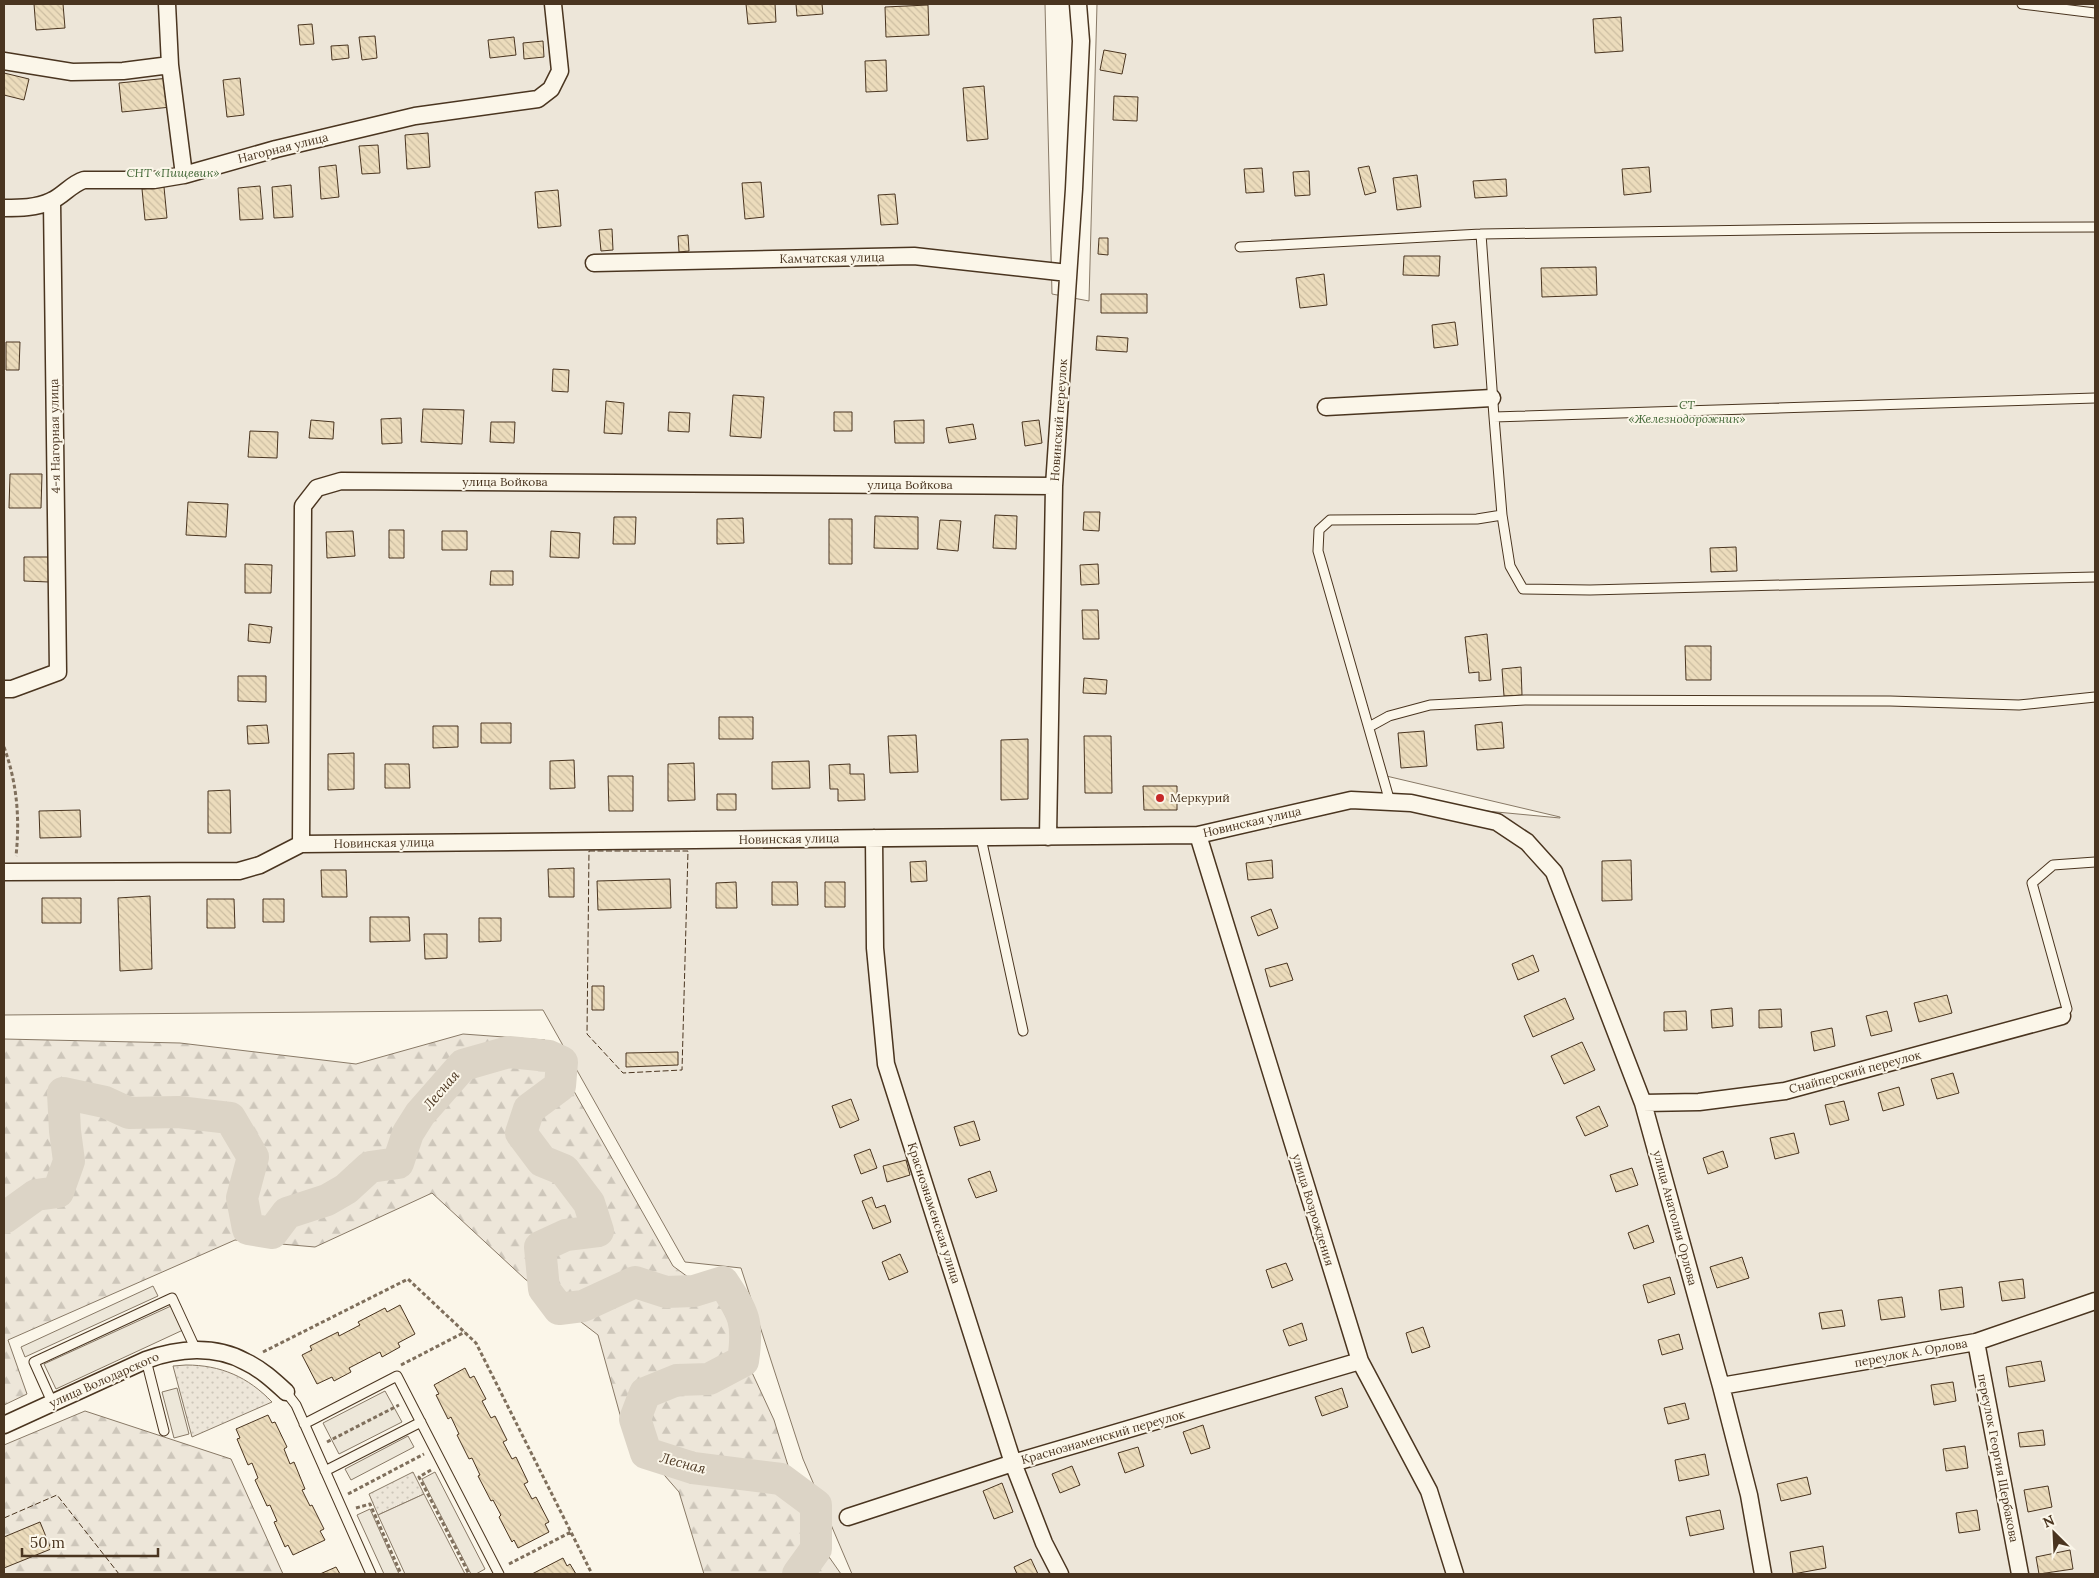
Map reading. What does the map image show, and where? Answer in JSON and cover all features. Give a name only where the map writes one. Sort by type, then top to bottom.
[{"type":"street","points":[[167,4],[170,66],[184,175]]},
{"type":"street","name":"Нагорная улица","points":[[4,208],[28,208],[52,201],[76,182],[84,180],[154,180],[184,175],[276,149],[415,116],[538,99],[551,89],[560,71],[553,4]]},
{"type":"street","name":"Новинский переулок","points":[[1048,837],[1054,486],[1081,41],[1078,4]]},
{"type":"street","points":[[4,60],[72,72],[123,71],[170,66]]},
{"type":"street","name":"4-я Нагорная улица","points":[[4,689],[12,689],[58,672],[52,201]]},
{"type":"street","name":"Камчатская улица","points":[[594,263],[914,256],[1068,273]]},
{"type":"street","points":[[1326,407],[1492,398]]},
{"type":"street","name":"улица Войкова","points":[[301,844],[303,506],[317,488],[341,481],[1054,486]]},
{"type":"street","name":"Новинская улица","points":[[9,872],[239,871],[260,865],[301,844],[1198,835],[1350,800],[1411,803],[1497,822],[1527,842],[1554,872]]},
{"type":"street","name":"улица Возрождения","points":[[1198,835],[1360,1361],[1429,1491],[1455,1574]]},
{"type":"street","name":"Краснознаменская улица","points":[[874,838],[875,948],[886,1064],[1013,1463],[1044,1543],[1060,1574]]},
{"type":"street","name":"улица Анатолия Орлова","points":[[1554,872],[1643,1103],[1749,1495],[1763,1574]]},
{"type":"street","name":"Снайперский переулок","points":[[1643,1103],[1699,1102],[1785,1091],[2062,1016]]},
{"type":"street","name":"переулок А. Орлова","points":[[1721,1386],[1976,1342],[2095,1301]]},
{"type":"street","name":"переулок Георгия Щербакова","points":[[1976,1342],[2020,1574]]},
{"type":"street","name":"улица Володарского","points":[[4,1425],[146,1360],[166,1353],[196,1350],[222,1353],[246,1361],[286,1392]]},
{"type":"street","name":"Краснознаменский переулок","points":[[848,1517],[1013,1463],[1360,1361]]},
{"type":"lane","points":[[2022,4],[2095,13]]},
{"type":"lane","points":[[1240,248],[1480,234],[1908,228],[2095,228]]},
{"type":"lane","points":[[1480,234],[1502,515],[1510,566],[1523,589],[1590,590],[2095,577]]},
{"type":"lane","points":[[1494,418],[2095,398]]},
{"type":"lane","points":[[1390,802],[1318,551],[1319,530],[1330,520],[1478,520],[1502,515]]},
{"type":"lane","points":[[1369,727],[1389,716],[1430,705],[1525,700],[1890,700],[2019,705],[2095,697]]},
{"type":"lane","points":[[981,838],[1023,1031]]},
{"type":"lane","points":[[2062,1016],[2067,1009],[2032,882],[2053,865],[2095,862]]},
{"type":"lane","points":[[52,1402],[34,1362],[172,1298],[196,1350]]},
{"type":"lane","points":[[146,1360],[164,1431]]},
{"type":"lane","points":[[304,1424],[397,1376],[499,1574]]},
{"type":"lane","points":[[286,1392],[296,1405],[371,1574]]},
{"type":"lane","points":[[325,1471],[421,1422]]},
{"type":"path","points":[[4,747],[12,769],[19,826],[9,872]]},
{"type":"path","points":[[246,1361],[408,1279],[476,1343],[592,1574]]},
{"type":"path","points":[[315,1448],[410,1400]]},
{"type":"path","points":[[411,1427],[428,1460]]},
{"type":"path","points":[[338,1499],[435,1449]]},
{"type":"path","points":[[335,1466],[350,1500]]},
{"type":"path","points":[[431,1466],[431,1470],[419,1477],[468,1574]]},
{"type":"path","points":[[352,1505],[355,1508],[360,1508],[370,1504],[401,1574]]},
{"type":"path","points":[[506,1565],[571,1532]]},
{"type":"green space","points":[[4,4],[1045,4],[1052,294],[1089,301],[1097,4],[2095,4],[2095,1574],[852,1574],[803,1459],[741,1268],[685,1262],[543,1010],[4,1015]],"holes":[[[1382,775],[1560,817],[1391,802]]]},
{"type":"green space","points":[[463,1034],[545,1040],[673,1266],[718,1299],[774,1420],[806,1524],[841,1574],[704,1574],[679,1492],[624,1429],[598,1335],[525,1279],[432,1193],[315,1247],[235,1240],[8,1340],[27,1394],[4,1405],[4,1039],[180,1043],[356,1064]]},
{"type":"green space","points":[[173,1366],[211,1367],[233,1374],[263,1393],[272,1402],[192,1437]]},
{"type":"green space","points":[[85,1411],[231,1459],[283,1574],[4,1574],[4,1445]]},
{"type":"green space","points":[[413,1472],[424,1494],[378,1515],[369,1494]]},
{"type":"green space","points":[[424,1494],[465,1574],[405,1574],[378,1515]]},
{"type":"shaded area","points":[[153,1286],[158,1296],[25,1357],[21,1347]]},
{"type":"shaded area","points":[[171,1306],[183,1330],[56,1389],[44,1364]]},
{"type":"shaded area","points":[[177,1388],[189,1434],[174,1438],[162,1392]]},
{"type":"shaded area","points":[[385,1391],[402,1422],[339,1454],[323,1423]]},
{"type":"shaded area","points":[[408,1436],[414,1447],[351,1480],[345,1469]]},
{"type":"shaded area","points":[[435,1472],[485,1569],[476,1574],[471,1574],[422,1479]]},
{"type":"shaded area","points":[[370,1509],[399,1574],[384,1574],[357,1515]]},
{"type":"building","points":[[34,4],[63,4],[65,28],[36,30]]},
{"type":"building","points":[[746,4],[775,4],[776,22],[748,24]]},
{"type":"building","points":[[796,4],[822,4],[823,14],[797,16]]},
{"type":"building","points":[[928,5],[929,35],[886,37],[885,7]]},
{"type":"building","points":[[1621,17],[1623,51],[1595,53],[1593,19]]},
{"type":"building","points":[[312,24],[314,44],[300,45],[298,25]]},
{"type":"building","points":[[375,36],[377,58],[362,60],[359,37]]},
{"type":"building","points":[[514,37],[516,55],[490,58],[488,40]]},
{"type":"building","points":[[543,41],[544,57],[524,59],[523,43]]},
{"type":"building","points":[[348,45],[349,58],[332,60],[331,46]]},
{"type":"building","points":[[1104,50],[1126,54],[1122,74],[1100,70]]},
{"type":"building","points":[[886,60],[887,91],[866,92],[865,61]]},
{"type":"building","points":[[4,73],[29,79],[24,100],[4,95]]},
{"type":"building","points":[[169,78],[171,107],[122,112],[119,83]]},
{"type":"building","points":[[240,78],[244,115],[227,117],[223,80]]},
{"type":"building","points":[[984,86],[988,139],[967,141],[963,88]]},
{"type":"building","points":[[1114,96],[1138,97],[1137,121],[1113,120]]},
{"type":"building","points":[[428,133],[430,167],[407,169],[405,135]]},
{"type":"building","points":[[378,145],[380,173],[362,174],[359,146]]},
{"type":"building","points":[[336,165],[339,197],[321,199],[319,167]]},
{"type":"building","points":[[1369,166],[1376,192],[1365,195],[1358,168]]},
{"type":"building","points":[[1649,167],[1651,192],[1624,195],[1622,169]]},
{"type":"building","points":[[1262,168],[1264,192],[1246,193],[1244,169]]},
{"type":"building","points":[[1309,171],[1310,195],[1295,196],[1293,172]]},
{"type":"building","points":[[1417,175],[1421,207],[1397,210],[1393,178]]},
{"type":"building","points":[[1506,179],[1507,196],[1475,198],[1473,181]]},
{"type":"building","points":[[761,182],[764,217],[745,219],[742,183]]},
{"type":"building","points":[[291,185],[293,217],[274,218],[272,187]]},
{"type":"building","points":[[260,186],[263,219],[240,220],[238,188]]},
{"type":"building","points":[[164,187],[167,218],[145,220],[142,189]]},
{"type":"building","points":[[558,190],[561,226],[538,228],[535,192]]},
{"type":"building","points":[[895,194],[898,224],[881,225],[878,195]]},
{"type":"building","points":[[612,229],[613,250],[601,251],[599,230]]},
{"type":"building","points":[[688,235],[689,251],[679,252],[678,236]]},
{"type":"building","points":[[1099,238],[1108,238],[1108,255],[1098,254]]},
{"type":"building","points":[[1404,256],[1440,256],[1439,276],[1403,275]]},
{"type":"building","points":[[1596,267],[1597,295],[1542,297],[1541,268]]},
{"type":"building","points":[[1324,274],[1327,305],[1300,308],[1296,278]]},
{"type":"building","points":[[1101,294],[1147,294],[1147,313],[1101,313]]},
{"type":"building","points":[[1455,322],[1458,345],[1434,348],[1432,325]]},
{"type":"building","points":[[1097,336],[1128,338],[1127,352],[1096,350]]},
{"type":"building","points":[[6,342],[20,342],[19,370],[6,370]]},
{"type":"building","points":[[553,369],[569,370],[568,392],[552,391]]},
{"type":"building","points":[[733,395],[764,397],[761,438],[730,436]]},
{"type":"building","points":[[606,401],[624,403],[622,434],[604,433]]},
{"type":"building","points":[[423,409],[464,410],[462,444],[421,442]]},
{"type":"building","points":[[669,412],[690,413],[689,432],[668,431]]},
{"type":"building","points":[[834,412],[852,412],[852,431],[834,431]]},
{"type":"building","points":[[401,418],[402,443],[382,444],[381,419]]},
{"type":"building","points":[[311,420],[334,422],[333,439],[309,438]]},
{"type":"building","points":[[924,420],[924,443],[895,443],[894,421]]},
{"type":"building","points":[[1039,420],[1042,443],[1025,446],[1022,422]]},
{"type":"building","points":[[491,422],[515,422],[514,443],[490,442]]},
{"type":"building","points":[[973,424],[976,439],[949,443],[946,428]]},
{"type":"building","points":[[250,431],[278,432],[277,458],[248,457]]},
{"type":"building","points":[[10,474],[42,474],[41,508],[9,508]]},
{"type":"building","points":[[188,502],[228,504],[226,537],[186,535]]},
{"type":"building","points":[[1084,512],[1100,512],[1099,531],[1083,530]]},
{"type":"building","points":[[995,515],[1017,516],[1016,549],[993,548]]},
{"type":"building","points":[[875,516],[918,517],[918,549],[874,548]]},
{"type":"building","points":[[614,517],[636,517],[635,544],[613,544]]},
{"type":"building","points":[[743,518],[744,543],[717,544],[717,519]]},
{"type":"building","points":[[829,519],[852,519],[852,564],[829,564]]},
{"type":"building","points":[[940,520],[961,521],[958,551],[937,549]]},
{"type":"building","points":[[389,530],[404,530],[404,558],[389,558]]},
{"type":"building","points":[[353,531],[355,556],[327,558],[326,532]]},
{"type":"building","points":[[442,531],[467,531],[467,550],[442,550]]},
{"type":"building","points":[[551,531],[580,533],[579,558],[550,557]]},
{"type":"building","points":[[1736,547],[1737,571],[1711,572],[1710,548]]},
{"type":"building","points":[[24,557],[49,557],[49,582],[24,581]]},
{"type":"building","points":[[245,564],[272,565],[271,593],[245,593]]},
{"type":"building","points":[[1098,564],[1099,584],[1081,585],[1080,565]]},
{"type":"building","points":[[491,571],[513,571],[513,585],[490,585]]},
{"type":"building","points":[[1082,610],[1098,610],[1099,639],[1083,639]]},
{"type":"building","points":[[249,624],[272,627],[270,643],[248,641]]},
{"type":"building","points":[[1487,634],[1491,680],[1479,681],[1479,672],[1469,673],[1465,637]]},
{"type":"building","points":[[1685,646],[1711,646],[1711,680],[1686,680]]},
{"type":"building","points":[[1521,667],[1522,695],[1504,696],[1502,669]]},
{"type":"building","points":[[238,676],[266,676],[266,702],[238,701]]},
{"type":"building","points":[[1084,678],[1107,680],[1106,694],[1083,693]]},
{"type":"building","points":[[719,717],[753,717],[753,739],[719,739]]},
{"type":"building","points":[[1502,722],[1504,748],[1477,750],[1475,725]]},
{"type":"building","points":[[481,723],[511,723],[511,743],[481,743]]},
{"type":"building","points":[[267,725],[269,743],[248,744],[247,726]]},
{"type":"building","points":[[433,726],[458,726],[458,747],[433,748]]},
{"type":"building","points":[[1424,731],[1427,766],[1401,768],[1398,733]]},
{"type":"building","points":[[916,735],[918,772],[890,773],[888,736]]},
{"type":"building","points":[[1084,736],[1111,736],[1112,793],[1085,793]]},
{"type":"building","points":[[1028,739],[1028,799],[1001,800],[1001,740]]},
{"type":"building","points":[[354,753],[354,789],[328,790],[328,754]]},
{"type":"building","points":[[574,760],[575,788],[550,789],[550,761]]},
{"type":"building","points":[[809,761],[810,788],[772,789],[772,762]]},
{"type":"building","points":[[694,763],[695,800],[668,801],[668,764]]},
{"type":"building","points":[[385,764],[409,764],[410,788],[385,788]]},
{"type":"building","points":[[850,764],[850,774],[864,774],[865,800],[838,801],[838,789],[830,789],[829,765]]},
{"type":"building","points":[[608,776],[633,776],[633,811],[609,811]]},
{"type":"building","name":"Меркурий","points":[[1143,786],[1177,786],[1177,810],[1144,810]]},
{"type":"building","points":[[230,790],[231,833],[208,833],[208,791]]},
{"type":"building","points":[[717,794],[736,794],[736,810],[717,810]]},
{"type":"building","points":[[80,810],[81,837],[40,838],[39,811]]},
{"type":"building","points":[[1272,860],[1273,878],[1248,880],[1246,863]]},
{"type":"building","points":[[1631,860],[1632,900],[1602,901],[1602,861]]},
{"type":"building","points":[[926,861],[927,881],[911,882],[910,862]]},
{"type":"building","points":[[574,868],[574,897],[549,897],[548,869]]},
{"type":"building","points":[[321,870],[346,870],[347,897],[322,897]]},
{"type":"building","points":[[670,879],[671,908],[598,910],[597,881]]},
{"type":"building","points":[[736,882],[737,908],[716,908],[716,883]]},
{"type":"building","points":[[772,882],[797,882],[798,905],[772,905]]},
{"type":"building","points":[[825,882],[845,882],[845,907],[825,907]]},
{"type":"building","points":[[150,896],[152,969],[120,971],[118,898]]},
{"type":"building","points":[[42,898],[81,898],[81,923],[42,923]]},
{"type":"building","points":[[207,899],[234,899],[235,928],[207,928]]},
{"type":"building","points":[[263,899],[284,899],[284,922],[263,922]]},
{"type":"building","points":[[1271,909],[1278,928],[1258,936],[1251,917]]},
{"type":"building","points":[[370,917],[409,917],[410,941],[370,942]]},
{"type":"building","points":[[479,918],[501,918],[501,941],[479,942]]},
{"type":"building","points":[[424,934],[447,934],[447,958],[425,959]]},
{"type":"building","points":[[1533,955],[1539,971],[1518,980],[1512,964]]},
{"type":"building","points":[[1287,963],[1293,980],[1270,987],[1265,969]]},
{"type":"building","points":[[592,986],[604,986],[604,1010],[592,1010]]},
{"type":"building","points":[[1947,995],[1952,1013],[1919,1022],[1914,1003]]},
{"type":"building","points":[[1565,998],[1574,1019],[1533,1037],[1524,1016]]},
{"type":"building","points":[[1732,1008],[1733,1026],[1712,1028],[1711,1010]]},
{"type":"building","points":[[1781,1009],[1782,1027],[1759,1028],[1759,1010]]},
{"type":"building","points":[[1686,1011],[1687,1030],[1664,1031],[1664,1012]]},
{"type":"building","points":[[1887,1011],[1892,1031],[1871,1036],[1866,1016]]},
{"type":"building","points":[[1832,1028],[1835,1046],[1814,1051],[1811,1032]]},
{"type":"building","points":[[1582,1042],[1595,1070],[1564,1084],[1551,1056]]},
{"type":"building","points":[[678,1052],[678,1065],[626,1067],[626,1053]]},
{"type":"building","points":[[1953,1073],[1959,1093],[1937,1099],[1931,1079]]},
{"type":"building","points":[[1899,1087],[1904,1105],[1883,1111],[1878,1093]]},
{"type":"building","points":[[851,1099],[859,1120],[840,1128],[832,1106]]},
{"type":"building","points":[[1844,1101],[1849,1120],[1830,1125],[1825,1105]]},
{"type":"building","points":[[1599,1106],[1608,1126],[1585,1136],[1576,1117]]},
{"type":"building","points":[[974,1121],[980,1140],[960,1146],[954,1127]]},
{"type":"building","points":[[1794,1133],[1799,1153],[1775,1159],[1770,1138]]},
{"type":"building","points":[[870,1149],[877,1168],[861,1174],[854,1155]]},
{"type":"building","points":[[1723,1151],[1728,1167],[1708,1174],[1703,1158]]},
{"type":"building","points":[[906,1160],[910,1175],[887,1182],[883,1166]]},
{"type":"building","points":[[1632,1168],[1638,1185],[1616,1192],[1610,1175]]},
{"type":"building","points":[[990,1171],[997,1191],[976,1198],[968,1179]]},
{"type":"building","points":[[872,1197],[876,1208],[885,1205],[891,1222],[873,1229],[862,1201]]},
{"type":"building","points":[[1648,1225],[1654,1242],[1634,1249],[1628,1233]]},
{"type":"building","points":[[900,1254],[908,1272],[889,1280],[882,1262]]},
{"type":"building","points":[[1742,1257],[1749,1278],[1717,1288],[1710,1267]]},
{"type":"building","points":[[1286,1263],[1293,1280],[1272,1288],[1266,1270]]},
{"type":"building","points":[[1670,1277],[1675,1294],[1648,1303],[1643,1285]]},
{"type":"building","points":[[2023,1279],[2025,1298],[2002,1301],[1999,1282]]},
{"type":"building","points":[[1962,1287],[1964,1307],[1941,1310],[1939,1290]]},
{"type":"building","points":[[1902,1297],[1905,1317],[1881,1320],[1878,1300]]},
{"type":"building","points":[[400,1305],[415,1334],[398,1343],[400,1347],[382,1357],[380,1352],[349,1368],[351,1372],[334,1381],[332,1377],[317,1384],[302,1355],[312,1350],[310,1346],[338,1332],[339,1336],[360,1325],[358,1322],[385,1308],[387,1312]]},
{"type":"building","points":[[1842,1310],[1845,1326],[1822,1329],[1819,1313]]},
{"type":"building","points":[[1302,1323],[1307,1340],[1289,1346],[1283,1330]]},
{"type":"building","points":[[1423,1327],[1430,1347],[1412,1353],[1406,1333]]},
{"type":"building","points":[[1679,1334],[1683,1349],[1662,1355],[1658,1340]]},
{"type":"building","points":[[2041,1361],[2045,1381],[2009,1387],[2006,1367]]},
{"type":"building","points":[[465,1368],[470,1378],[474,1376],[486,1399],[482,1401],[491,1418],[495,1416],[507,1440],[503,1442],[512,1459],[516,1457],[528,1482],[524,1484],[532,1499],[536,1497],[549,1522],[545,1524],[549,1532],[518,1548],[514,1540],[512,1542],[499,1517],[501,1515],[493,1500],[491,1501],[478,1476],[480,1475],[472,1458],[469,1459],[457,1435],[459,1434],[451,1417],[448,1419],[436,1395],[439,1394],[434,1385]]},
{"type":"building","points":[[1953,1382],[1956,1401],[1934,1405],[1931,1385]]},
{"type":"building","points":[[1342,1388],[1348,1407],[1322,1416],[1315,1397]]},
{"type":"building","points":[[1685,1403],[1689,1419],[1668,1424],[1664,1408]]},
{"type":"building","points":[[268,1415],[272,1423],[275,1422],[287,1447],[284,1449],[290,1464],[294,1462],[305,1489],[302,1490],[324,1529],[320,1531],[325,1540],[293,1555],[288,1545],[285,1547],[274,1522],[277,1521],[270,1505],[267,1506],[255,1480],[258,1478],[252,1463],[248,1465],[237,1439],[240,1438],[236,1429]]},
{"type":"building","points":[[1203,1425],[1210,1448],[1191,1454],[1183,1432]]},
{"type":"building","points":[[2043,1430],[2045,1445],[2020,1447],[2018,1433]]},
{"type":"building","points":[[1965,1446],[1968,1468],[1946,1471],[1943,1449]]},
{"type":"building","points":[[1138,1447],[1144,1466],[1125,1473],[1118,1453]]},
{"type":"building","points":[[1705,1454],[1709,1475],[1679,1481],[1675,1460]]},
{"type":"building","points":[[1072,1466],[1080,1485],[1060,1493],[1052,1474]]},
{"type":"building","points":[[1807,1477],[1811,1494],[1781,1501],[1777,1484]]},
{"type":"building","points":[[1002,1483],[1013,1512],[994,1519],[983,1491]]},
{"type":"building","points":[[2048,1486],[2052,1507],[2028,1512],[2024,1490]]},
{"type":"building","points":[[1720,1510],[1724,1529],[1690,1536],[1686,1517]]},
{"type":"building","points":[[1977,1510],[1980,1530],[1959,1533],[1956,1513]]},
{"type":"building","points":[[40,1522],[51,1549],[4,1568],[4,1537]]},
{"type":"building","points":[[1823,1546],[1826,1568],[1793,1574],[1790,1552]]},
{"type":"building","points":[[2070,1550],[2073,1569],[2039,1574],[2036,1557]]},
{"type":"building","points":[[563,1558],[567,1566],[570,1564],[576,1574],[532,1574]]},
{"type":"building","points":[[1031,1559],[1038,1574],[1017,1574],[1014,1567]]},
{"type":"building","points":[[336,1567],[340,1574],[320,1574]]},
{"type":"waterway","name":"Лесная","points":[[4,1218],[36,1195],[58,1192],[69,1161],[63,1093],[105,1102],[129,1113],[178,1112],[230,1118],[253,1157],[242,1198],[248,1229],[272,1233],[287,1213],[327,1200],[346,1189],[370,1167],[398,1163],[408,1133],[420,1114],[463,1065],[509,1052],[549,1056],[562,1062],[560,1086],[529,1109],[521,1133],[542,1161],[564,1170],[589,1203],[598,1231],[566,1235],[540,1247],[544,1289],[559,1309],[583,1306],[635,1282],[666,1292],[694,1291],[723,1282],[736,1302],[743,1319],[745,1327],[743,1361],[709,1379],[677,1380],[645,1393],[635,1419],[646,1453],[693,1468],[781,1479],[816,1505],[816,1549],[798,1574]]},
{"type":"fence","points":[[589,851],[688,851],[682,1070],[623,1073],[587,1034],[589,851]]},
{"type":"fence","points":[[4,1518],[57,1495],[119,1574]]},
{"type":"place","name":"Меркурий","points":[[1160,798]]},
{"type":"park label","name":"СНТ «Пищевик»","points":[[173,173]]},
{"type":"park label","name":"СТ «Железнодорожник»","points":[[1687,412]]}]
